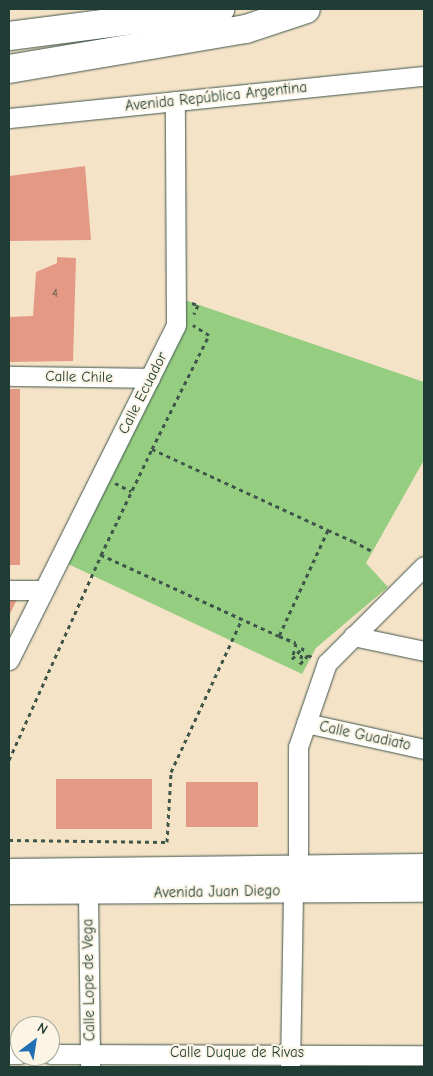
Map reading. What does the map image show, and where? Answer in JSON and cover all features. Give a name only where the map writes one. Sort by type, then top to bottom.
[{"type":"highway","points":[[9,36],[220,9]]},
{"type":"highway","points":[[9,69],[246,29],[306,9]]},
{"type":"street","name":"Avenida República Argentina","points":[[9,118],[424,76]]},
{"type":"street","name":"Calle Ecuador","points":[[9,660],[176,325],[175,101]]},
{"type":"street","name":"Calle Chile","points":[[9,376],[150,378]]},
{"type":"street","points":[[290,1060],[298,747],[326,663],[424,566]]},
{"type":"street","points":[[9,590],[44,590]]},
{"type":"street","points":[[354,636],[424,651]]},
{"type":"street","name":"Calle Guadiato","points":[[306,724],[424,749]]},
{"type":"street","name":"Avenida Juan Diego","points":[[9,891],[88,893],[295,880],[424,868]]},
{"type":"street","name":"Avenida Juan Diego","points":[[9,872],[295,880],[424,888]]},
{"type":"street","name":"Calle Lope de Vega","points":[[88,893],[90,1061]]},
{"type":"street","name":"Calle Duque de Rivas","points":[[60,1056],[90,1061],[290,1060],[424,1055]]},
{"type":"path","points":[[9,760],[131,491],[209,335],[190,324]]},
{"type":"path","points":[[152,449],[372,551]]},
{"type":"path","points":[[118,485],[131,491]]},
{"type":"path","points":[[279,636],[328,530]]},
{"type":"path","points":[[101,555],[296,643],[292,659],[304,647],[300,664],[308,655],[326,663]]},
{"type":"path","points":[[9,840],[168,842],[171,772],[242,619]]},
{"type":"green space","points":[[182,299],[424,382],[424,460],[366,563],[388,587],[316,648],[302,674],[68,564],[183,332]]},
{"type":"building","points":[[85,166],[91,240],[9,241],[9,176]]},
{"type":"building","points":[[57,257],[76,258],[73,361],[9,362],[9,317],[33,316],[36,272],[57,263]]},
{"type":"building","points":[[9,389],[20,389],[20,565],[9,565]]},
{"type":"building","points":[[9,597],[18,597],[9,616]]},
{"type":"building","points":[[56,779],[152,779],[152,829],[56,829]]},
{"type":"building","points":[[186,782],[258,782],[258,827],[186,827]]}]
